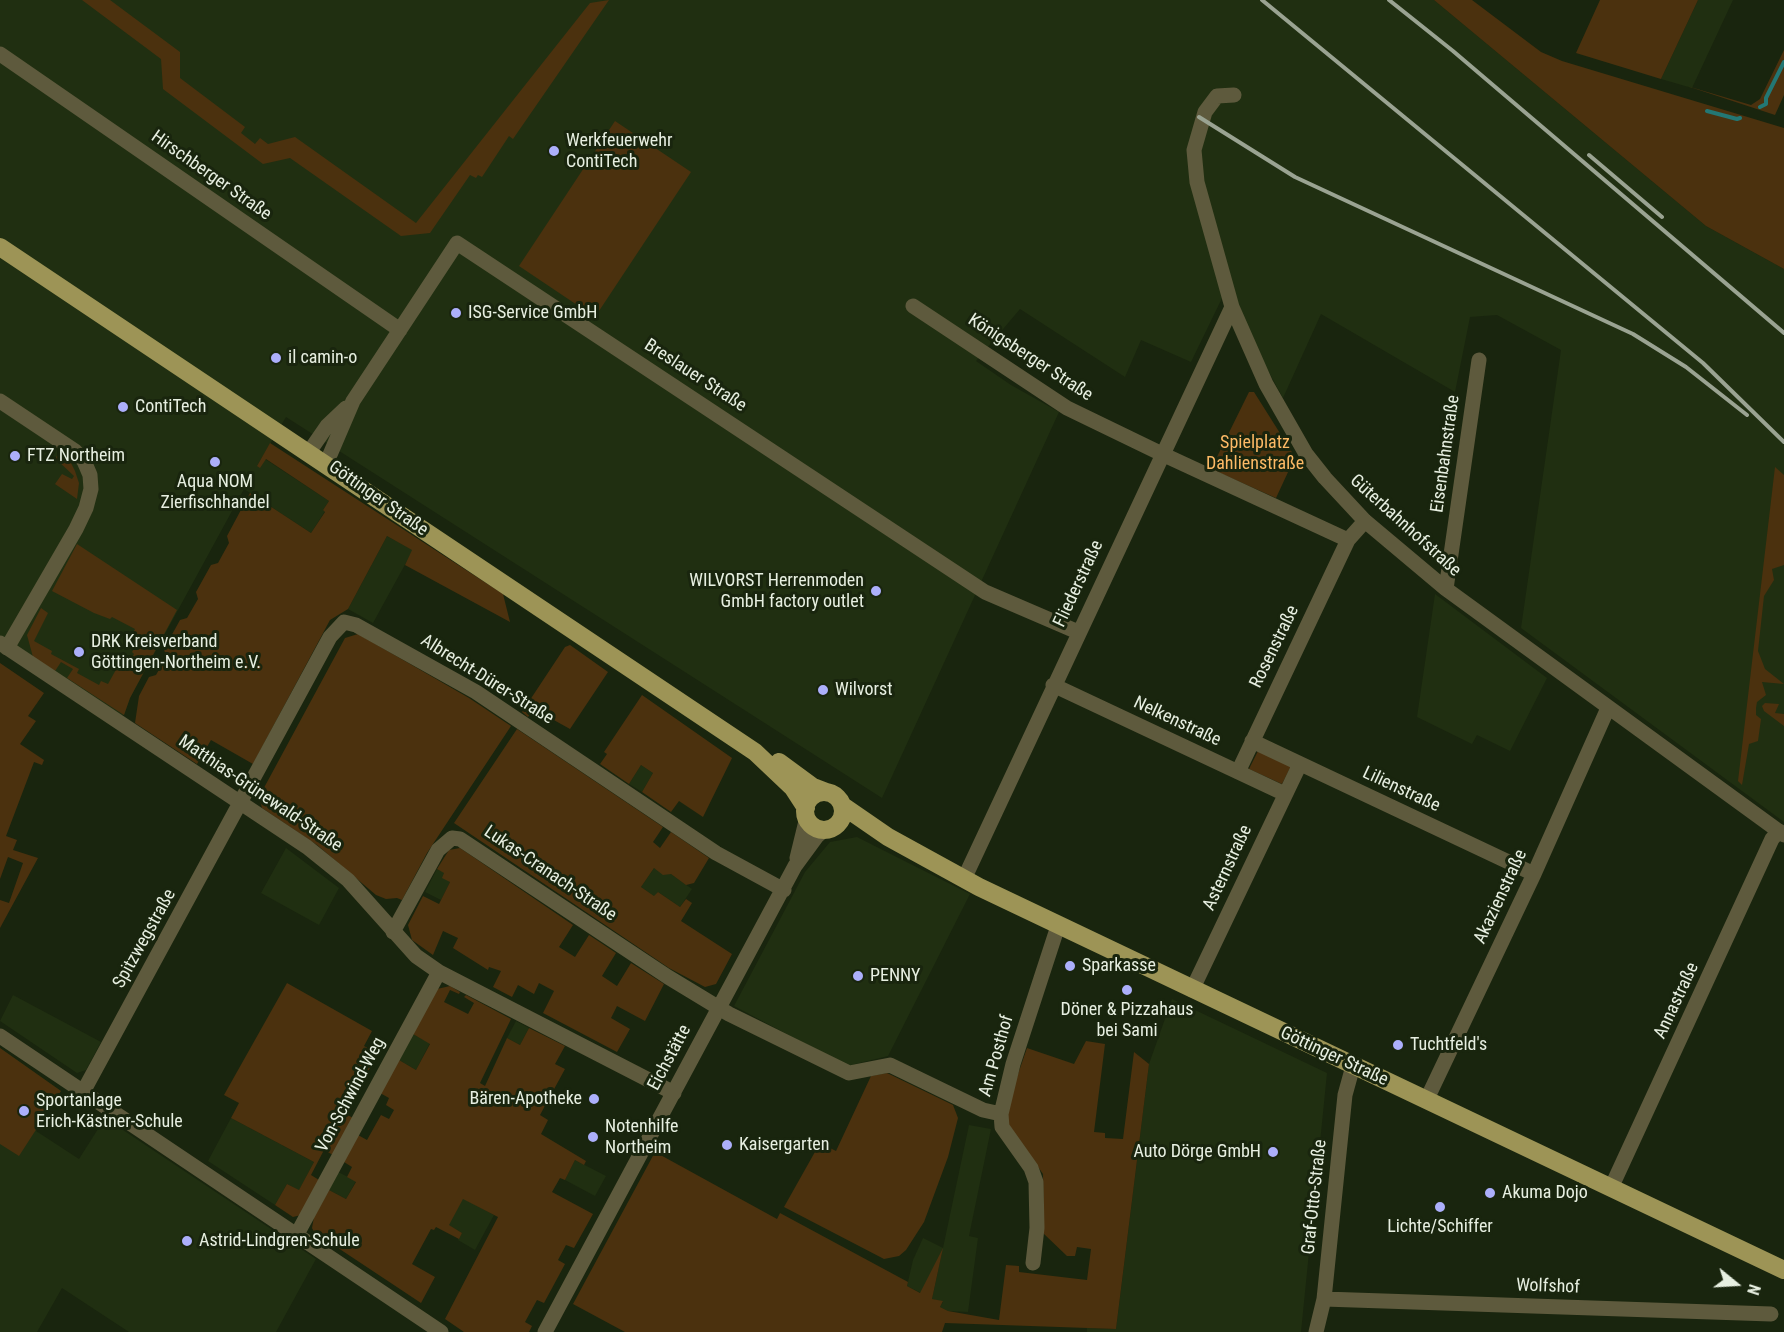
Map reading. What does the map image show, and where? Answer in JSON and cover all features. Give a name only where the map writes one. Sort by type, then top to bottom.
[{"type":"main road","name":"Göttinger Straße","points":[[0,248],[309,452],[755,752],[781,764],[813,786],[835,795],[843,806],[888,837],[964,879],[1058,926],[1776,1266]]},
{"type":"main road","name":"Göttinger Straße","points":[[755,752],[793,788],[812,825],[888,837]]},
{"type":"main road","points":[[806,812],[813,796],[826,792]]},
{"type":"main road","points":[[831,827],[842,816],[843,806]]},
{"type":"street","name":"Hirschberger Straße","points":[[0,54],[400,330]]},
{"type":"street","name":"Güterbahnhofstraße","points":[[1234,95],[1216,96],[1207,106],[1194,159],[1197,182],[1232,307],[1266,384],[1306,454],[1365,521],[1446,589],[1781,833]]},
{"type":"street","name":"Breslauer Straße","points":[[326,464],[353,401],[457,243],[985,592],[1078,632]]},
{"type":"street","name":"Königsberger Straße","points":[[913,306],[1067,408],[1348,540]]},
{"type":"street","name":"Fliederstraße","points":[[964,879],[1232,307]]},
{"type":"street","name":"Eisenbahnstraße","points":[[1446,589],[1479,360]]},
{"type":"street","points":[[0,401],[75,451],[84,461],[90,475],[91,489],[87,508],[76,529],[3,645]]},
{"type":"street","name":"Breslauer Straße","points":[[309,452],[327,426],[353,401]]},
{"type":"street","name":"Rosenstraße","points":[[1238,772],[1348,540],[1365,521]]},
{"type":"street","name":"Albrecht-Dürer-Straße","points":[[241,804],[333,632],[341,624],[350,622],[476,692],[716,853],[784,890]]},
{"type":"street","name":"Matthias-Grünewald-Straße","points":[[3,645],[332,867],[373,907],[416,956],[439,972],[674,1093]]},
{"type":"street","name":"Nelkenstraße","points":[[1053,685],[1285,794]]},
{"type":"street","name":"Akazienstraße","points":[[1426,1101],[1534,874],[1608,708]]},
{"type":"street","name":"Lilienstraße","points":[[1252,741],[1534,874]]},
{"type":"street","name":"Asternstraße","points":[[1192,990],[1300,764]]},
{"type":"street","name":"Spitzwegstraße","points":[[83,1092],[241,804]]},
{"type":"street","name":"Eichstätte","points":[[795,866],[806,812]]},
{"type":"street","name":"Eichstätte","points":[[544,1332],[795,866],[817,836],[831,827]]},
{"type":"street","name":"Annastraße","points":[[1611,1188],[1781,833]]},
{"type":"street","name":"Lukas-Cranach-Straße","points":[[393,932],[438,850],[452,838],[460,839],[669,977],[719,1007]]},
{"type":"street","name":"Am Posthof","points":[[1033,1263],[1037,1228],[1036,1182],[1031,1168],[1002,1127],[1000,1114],[1013,1064],[1058,926]]},
{"type":"street","name":"Von-Schwind-Weg","points":[[296,1236],[439,972]]},
{"type":"street","points":[[719,1007],[843,1071],[854,1074],[878,1065],[890,1065],[983,1110],[1000,1114]]},
{"type":"street","points":[[0,1036],[441,1332]]},
{"type":"street","name":"Graf-Otto-Straße","points":[[1316,1332],[1324,1299],[1344,1105],[1353,1066]]},
{"type":"street","points":[[1776,1266],[1784,1277]]},
{"type":"street","name":"Wolfshof","points":[[1324,1299],[1771,1314]]},
{"type":"shaded area","points":[[0,0],[1434,0],[1706,226],[1784,269],[1784,822],[1521,628],[1561,350],[1497,315],[1470,317],[1455,392],[1321,314],[1283,398],[1225,292],[1191,362],[1141,340],[1125,377],[1020,309],[976,361],[1011,385],[1059,412],[882,798],[286,417],[257,466],[265,459],[329,501],[323,510],[325,511],[311,533],[244,489],[130,698],[124,715],[115,717],[0,639]]},
{"type":"shaded area","points":[[1698,0],[1733,0],[1692,88],[1661,79]]},
{"type":"shaded area","points":[[387,536],[413,550],[373,623],[348,609]]},
{"type":"shaded area","points":[[1435,594],[1547,678],[1510,751],[1477,735],[1472,744],[1417,717]]},
{"type":"shaded area","points":[[641,765],[653,773],[642,792],[629,784]]},
{"type":"shaded area","points":[[857,837],[970,894],[888,1056],[847,1066],[734,1006],[805,872],[830,842]]},
{"type":"shaded area","points":[[286,848],[339,888],[319,925],[261,893]]},
{"type":"shaded area","points":[[654,868],[671,874],[692,889],[680,907],[658,892],[655,897],[641,887]]},
{"type":"shaded area","points":[[437,869],[445,873],[450,882],[441,900],[425,892]]},
{"type":"shaded area","points":[[13,995],[101,1042],[86,1070],[77,1073],[0,1021]]},
{"type":"shaded area","points":[[1172,999],[1327,1073],[1301,1332],[1087,1332],[1087,1328],[1116,1329],[1149,1064]]},
{"type":"shaded area","points":[[516,1021],[529,1028],[520,1045],[507,1038]]},
{"type":"shaded area","points":[[413,1034],[430,1043],[416,1070],[399,1060]]},
{"type":"shaded area","points":[[0,1048],[61,1091],[36,1131],[79,1159],[105,1118],[316,1259],[276,1332],[129,1332],[62,1288],[37,1332],[0,1332]]},
{"type":"shaded area","points":[[231,1118],[314,1162],[299,1191],[287,1184],[275,1205],[208,1161]]},
{"type":"shaded area","points":[[969,1125],[991,1129],[969,1236],[978,1238],[968,1312],[948,1311],[940,1307],[943,1302],[932,1299],[942,1252],[921,1293],[907,1286],[913,1260],[923,1238],[943,1248]]},
{"type":"shaded area","points":[[575,1160],[606,1176],[595,1196],[565,1180]]},
{"type":"shaded area","points":[[338,1172],[356,1181],[346,1199],[329,1190]]},
{"type":"shaded area","points":[[463,1198],[494,1215],[475,1250],[458,1240],[462,1233],[448,1225]]},
{"type":"green space","points":[[82,0],[110,0],[180,52],[180,78],[245,127],[241,133],[255,144],[260,138],[268,144],[295,137],[416,223],[590,3],[609,0],[513,139],[509,136],[482,177],[478,175],[476,178],[470,175],[430,233],[401,236],[290,158],[263,164],[163,89],[161,59]]},
{"type":"green space","points":[[1434,0],[1472,0],[1541,52],[1562,61],[1784,128],[1784,269],[1706,226]]},
{"type":"green space","points":[[1600,0],[1698,0],[1661,79],[1576,53]]},
{"type":"green space","points":[[1784,50],[1784,95],[1775,115],[1687,86],[1751,105],[1760,99]]},
{"type":"green space","points":[[615,121],[691,172],[595,317],[519,266]]},
{"type":"green space","name":"Spielplatz Dahlienstraße","points":[[1249,392],[1254,392],[1295,457],[1276,498],[1211,469]]},
{"type":"green space","points":[[270,443],[503,594],[510,622],[405,565],[412,550],[387,536],[348,609],[330,620],[253,764],[211,740],[197,764],[135,723],[139,696],[149,677],[156,675],[166,657],[164,649],[180,620],[187,618],[198,599],[196,592],[211,565],[218,563],[229,543],[227,536],[250,493],[311,533],[325,512],[323,510],[329,501],[266,459],[260,468],[257,466]]},
{"type":"green space","points":[[58,455],[71,463],[75,471],[79,483],[77,499],[55,484],[62,474],[72,479],[74,476],[55,458]]},
{"type":"green space","points":[[1775,467],[1784,475],[1784,565],[1772,569],[1774,580],[1764,596],[1758,651],[1765,669],[1784,684],[1762,682],[1766,695],[1757,702],[1756,715],[1761,719],[1758,741],[1749,744],[1742,785],[1738,781]]},
{"type":"green space","points":[[77,544],[177,610],[130,698],[124,715],[67,678],[73,669],[61,662],[55,671],[33,657],[27,635],[41,608],[48,613],[34,641],[52,651],[51,654],[79,669],[77,673],[99,685],[101,681],[108,684],[123,657],[130,660],[134,654],[132,652],[136,645],[128,642],[135,629],[112,617],[110,619],[94,613],[52,591]]},
{"type":"green space","points":[[358,634],[469,698],[511,726],[427,853],[402,900],[386,899],[376,895],[317,845],[262,808],[259,797],[345,638]]},
{"type":"green space","points":[[570,645],[608,672],[570,729],[534,709],[528,717],[522,712],[565,647]]},
{"type":"green space","points":[[0,663],[44,693],[28,716],[36,721],[20,744],[44,760],[42,765],[34,762],[6,836],[17,840],[13,850],[38,858],[0,928],[0,900],[9,903],[23,863],[8,857],[0,879]]},
{"type":"green space","points":[[642,695],[732,758],[703,817],[679,801],[671,812],[642,792],[653,773],[641,765],[629,784],[600,764],[607,754],[604,752]]},
{"type":"green space","points":[[1765,703],[1779,704],[1775,713],[1784,714],[1784,726],[1764,711],[1762,706]]},
{"type":"green space","points":[[517,729],[663,827],[653,842],[660,848],[671,832],[709,858],[694,883],[686,885],[671,874],[663,875],[654,868],[641,887],[654,896],[658,892],[680,907],[686,899],[692,903],[681,921],[732,954],[716,984],[705,987],[669,968],[454,823]]},
{"type":"green space","points":[[1258,751],[1291,766],[1282,784],[1249,769]]},
{"type":"green space","points":[[460,848],[573,925],[559,947],[575,957],[589,935],[616,953],[602,976],[617,986],[631,963],[664,984],[645,1021],[617,1006],[611,1018],[630,1029],[617,1052],[543,1013],[554,991],[539,983],[534,994],[518,985],[512,997],[493,987],[501,971],[489,967],[488,970],[453,948],[458,938],[443,931],[433,955],[412,940],[408,925],[423,896],[439,904],[450,882],[442,878],[444,873],[437,869],[449,850]]},
{"type":"green space","points":[[287,983],[372,1031],[364,1046],[378,1054],[344,1113],[353,1118],[333,1155],[324,1150],[311,1175],[319,1180],[301,1215],[293,1217],[275,1205],[287,1184],[299,1190],[314,1162],[231,1118],[239,1103],[224,1095]]},
{"type":"green space","points":[[450,986],[460,992],[459,994],[450,990],[444,1002],[468,1014],[474,1003],[464,997],[466,995],[511,1019],[480,1083],[485,1086],[507,1038],[520,1045],[529,1028],[565,1046],[555,1064],[565,1069],[540,1115],[548,1120],[541,1134],[586,1161],[584,1165],[575,1160],[565,1180],[560,1178],[552,1192],[593,1214],[574,1248],[566,1245],[558,1260],[565,1264],[544,1303],[537,1300],[525,1322],[532,1326],[529,1332],[464,1332],[445,1319],[498,1217],[463,1199],[449,1225],[462,1233],[459,1239],[436,1227],[434,1230],[431,1229],[412,1264],[435,1277],[421,1303],[314,1232],[312,1228],[314,1217],[329,1190],[346,1199],[356,1182],[347,1177],[352,1167],[344,1162],[358,1135],[367,1140],[381,1115],[389,1119],[394,1110],[386,1105],[389,1098],[380,1093],[399,1060],[416,1070],[430,1044],[413,1034],[437,989]]},
{"type":"green space","points":[[1086,1041],[1105,1044],[1094,1132],[1105,1133],[1105,1138],[1123,1139],[1134,1052],[1149,1064],[1116,1329],[945,1323],[942,1332],[625,1332],[573,1304],[655,1152],[777,1219],[780,1213],[908,1282],[907,1286],[920,1293],[943,1248],[932,1299],[943,1301],[940,1307],[948,1311],[999,1320],[1006,1265],[1019,1266],[1019,1272],[1087,1280],[1091,1249],[1077,1247],[1075,1256],[1067,1256],[1044,1234],[1043,1174],[1006,1121],[1008,1103],[1027,1048],[1074,1064]]},
{"type":"green space","name":"Sportanlage Erich-Kästner-Schule","points":[[0,1048],[61,1091],[19,1156],[0,1144]]},
{"type":"green space","points":[[887,1073],[953,1105],[958,1118],[948,1157],[924,1222],[906,1250],[899,1256],[884,1259],[784,1207],[820,1143],[836,1151],[871,1076]]},
{"type":"waterway","points":[[1760,107],[1766,104],[1766,98],[1784,62]]},
{"type":"waterway","points":[[1707,111],[1740,118]]},
{"type":"railway","points":[[1262,0],[1703,363],[1784,442]]},
{"type":"railway","points":[[1389,0],[1453,51],[1784,333]]},
{"type":"railway","points":[[1199,117],[1295,177],[1633,334],[1686,367],[1747,415]]},
{"type":"railway","points":[[1589,155],[1662,217]]},
{"type":"place","name":"Werkfeuerwehr ContiTech","points":[[554,151]]},
{"type":"place","name":"ISG-Service GmbH","points":[[456,313]]},
{"type":"place","name":"il camin-o","points":[[276,358]]},
{"type":"place","name":"ContiTech","points":[[123,407]]},
{"type":"place","name":"FTZ Northeim","points":[[15,456]]},
{"type":"place","name":"Aqua NOM Zierfischhandel","points":[[215,462]]},
{"type":"place","name":"WILVORST Herrenmoden GmbH factory outlet","points":[[876,591]]},
{"type":"place","name":"DRK Kreisverband Göttingen-Northeim e.V.","points":[[79,652]]},
{"type":"place","name":"Wilvorst","points":[[823,690]]},
{"type":"place","name":"Sparkasse","points":[[1070,966]]},
{"type":"place","name":"PENNY","points":[[858,976]]},
{"type":"place","name":"Döner & Pizzahaus bei Sami","points":[[1127,990]]},
{"type":"place","name":"Tuchtfeld's","points":[[1398,1045]]},
{"type":"place","name":"Bären-Apotheke","points":[[594,1099]]},
{"type":"place","name":"Sportanlage Erich-Kästner-Schule","points":[[24,1111]]},
{"type":"place","name":"Notenhilfe Northeim","points":[[593,1137]]},
{"type":"place","name":"Kaisergarten","points":[[727,1145]]},
{"type":"place","name":"Auto Dörge GmbH","points":[[1273,1152]]},
{"type":"place","name":"Akuma Dojo","points":[[1490,1193]]},
{"type":"place","name":"Lichte/Schiffer","points":[[1440,1207]]},
{"type":"place","name":"Astrid-Lindgren-Schule","points":[[187,1241]]}]
